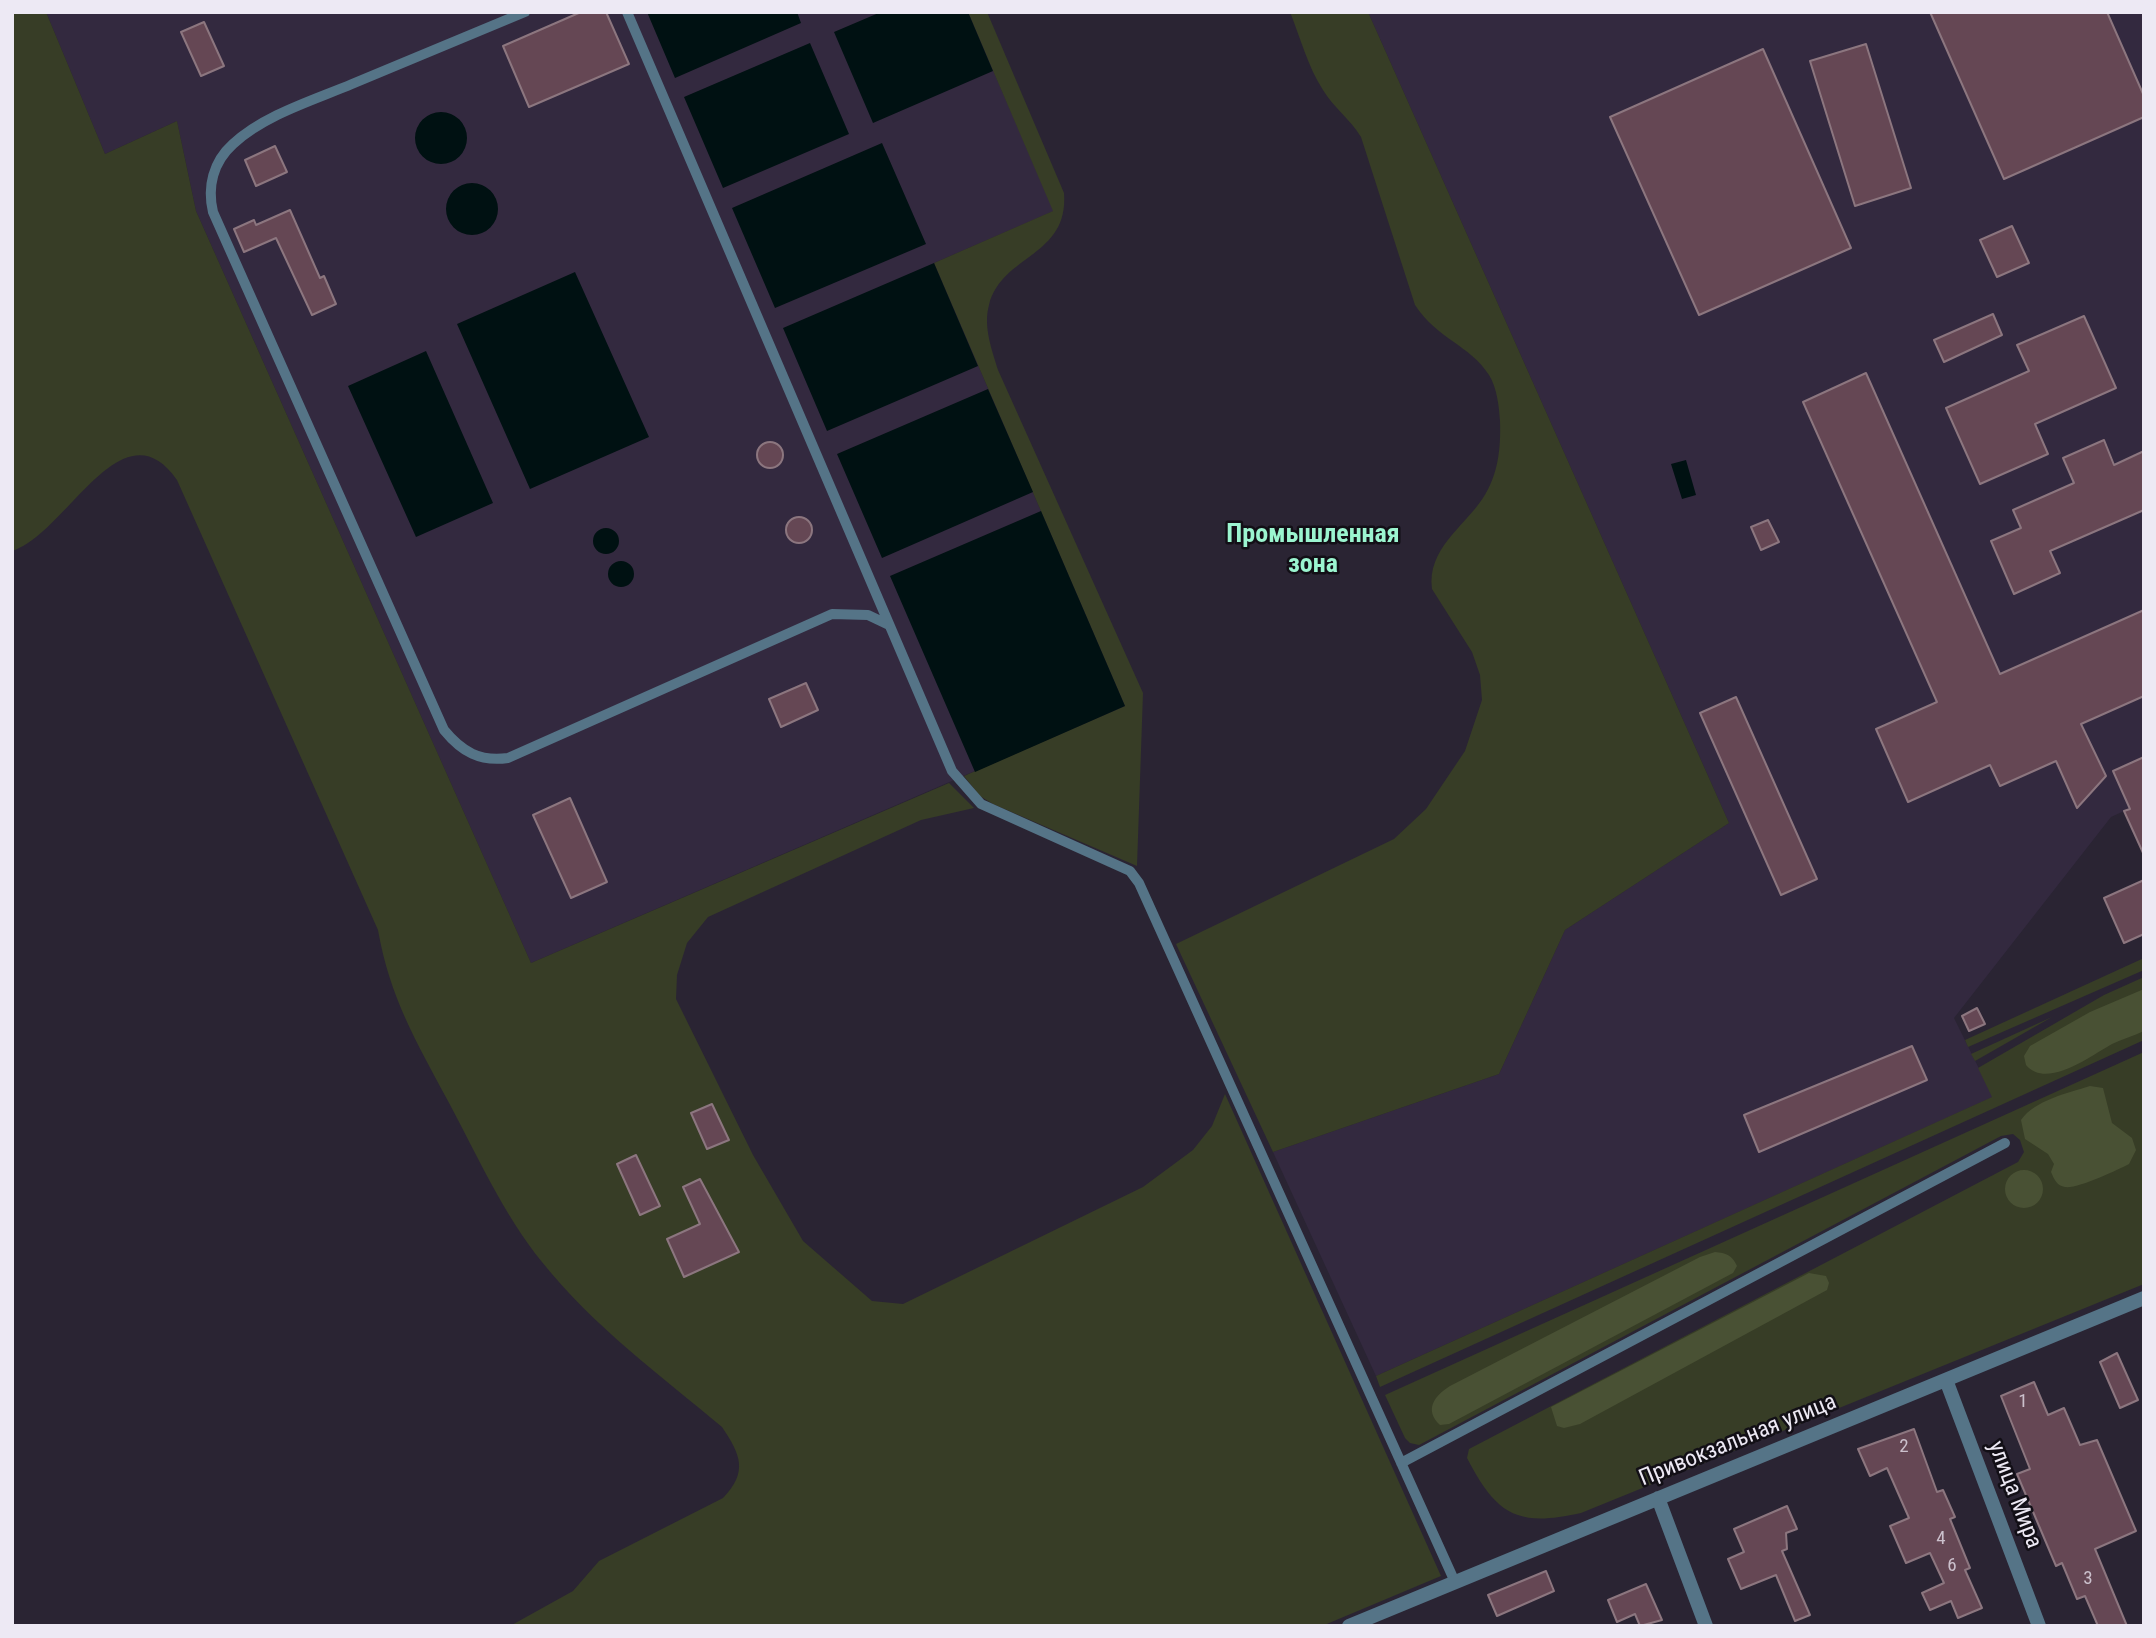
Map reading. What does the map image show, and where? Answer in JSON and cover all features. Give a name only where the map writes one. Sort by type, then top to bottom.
[{"type":"street","name":"Привокзальная улица","points":[[1349,1626],[2144,1298]]},
{"type":"street","name":"улица Мира","points":[[1946,1380],[2039,1626]]},
{"type":"street","points":[[1658,1498],[1706,1626]]},
{"type":"lane","points":[[525,12],[322,96],[245,134],[224,154],[212,176],[210,189],[213,212],[444,730],[459,747],[481,759],[508,758],[832,614],[868,615],[889,625]]},
{"type":"lane","points":[[627,12],[952,771],[981,804],[1129,871],[1139,883],[1455,1582]]},
{"type":"lane","points":[[1401,1463],[2005,1143]]},
{"type":"shaded area","points":[[46,12],[968,12],[1054,211],[934,263],[1125,706],[531,963],[196,211],[177,121],[105,154]]},
{"type":"shaded area","points":[[647,12],[797,12],[801,23],[675,78]]},
{"type":"shaded area","points":[[881,12],[968,12],[993,71],[873,123],[834,32]]},
{"type":"shaded area","points":[[1368,12],[2144,12],[2144,802],[2111,817],[1954,1018],[1993,1097],[1376,1376],[1273,1152],[1499,1074],[1565,930],[1729,823]]},
{"type":"shaded area","points":[[810,43],[849,134],[723,188],[684,97]]},
{"type":"shaded area","points":[[441,112],[451,114],[459,120],[465,128],[465,148],[459,156],[451,162],[441,164],[431,162],[423,156],[417,148],[415,138],[417,128],[423,120],[431,114]]},
{"type":"shaded area","points":[[882,143],[926,244],[775,308],[732,208]]},
{"type":"shaded area","points":[[472,183],[482,185],[490,191],[496,199],[496,219],[490,227],[482,233],[472,235],[462,233],[454,227],[448,219],[446,209],[448,199],[454,191],[462,185]]},
{"type":"shaded area","points":[[934,263],[978,366],[827,431],[783,328]]},
{"type":"shaded area","points":[[575,272],[649,437],[530,489],[457,324]]},
{"type":"shaded area","points":[[426,351],[493,503],[416,537],[348,386]]},
{"type":"shaded area","points":[[988,389],[1033,492],[882,558],[837,454]]},
{"type":"shaded area","points":[[1686,460],[1696,495],[1682,499],[1671,464]]},
{"type":"shaded area","points":[[1041,511],[1125,706],[975,772],[890,576]]},
{"type":"shaded area","points":[[606,528],[615,532],[619,541],[615,550],[606,554],[597,550],[593,541],[597,532]]},
{"type":"shaded area","points":[[621,561],[630,565],[634,574],[630,583],[621,587],[612,583],[608,574],[612,565]]},
{"type":"green space","points":[[12,12],[46,12],[105,154],[177,121],[196,211],[531,963],[949,783],[974,808],[921,820],[708,917],[687,943],[677,975],[676,999],[753,1155],[803,1241],[872,1301],[903,1304],[1143,1187],[1193,1150],[1212,1126],[1225,1094],[1441,1576],[1322,1626],[510,1626],[573,1591],[599,1561],[723,1498],[731,1489],[739,1471],[737,1455],[722,1427],[605,1329],[562,1285],[528,1244],[503,1204],[406,1019],[390,977],[378,930],[177,480],[156,460],[136,456],[115,464],[94,480],[32,540],[12,551]]},
{"type":"green space","points":[[968,12],[987,12],[1064,193],[1063,214],[1056,230],[1046,243],[1007,275],[996,288],[987,313],[988,330],[998,370],[1143,693],[1137,866],[993,804],[980,796],[964,776],[1125,706],[934,263],[1053,211]]},
{"type":"green space","points":[[1290,12],[1368,12],[1729,823],[1565,930],[1499,1074],[1273,1152],[1176,944],[1394,839],[1426,809],[1465,751],[1482,700],[1480,675],[1472,652],[1432,589],[1432,575],[1435,562],[1448,540],[1475,509],[1488,489],[1498,461],[1500,431],[1497,397],[1489,375],[1473,356],[1433,326],[1415,305],[1361,137],[1318,81]]},
{"type":"green space","points":[[2144,958],[2144,970],[1968,1047],[1965,1040]]},
{"type":"green space","points":[[2144,977],[2144,1040],[1380,1387],[1376,1376],[1992,1097],[1978,1068],[2104,995]]},
{"type":"green space","points":[[2144,989],[2144,1031],[2057,1072],[2035,1072],[2026,1065],[2024,1056],[2030,1046],[2090,1012]]},
{"type":"green space","points":[[2052,1017],[1975,1061],[1971,1054]]},
{"type":"green space","points":[[2144,1052],[2144,1284],[1581,1513],[1559,1517],[1525,1517],[1500,1505],[1478,1478],[1467,1458],[1469,1449],[2018,1162],[2024,1152],[2020,1140],[2013,1134],[2001,1136],[1419,1445],[1410,1443],[1405,1438],[1385,1395]]},
{"type":"green space","points":[[2090,1086],[2103,1088],[2112,1123],[2132,1138],[2136,1150],[2129,1164],[2123,1167],[2079,1185],[2062,1186],[2052,1175],[2054,1164],[2048,1154],[2025,1139],[2021,1120],[2043,1102]]},
{"type":"green space","points":[[2024,1170],[2038,1175],[2043,1189],[2038,1203],[2024,1208],[2010,1203],[2005,1189],[2010,1175]]},
{"type":"green space","points":[[1715,1252],[1733,1259],[1737,1266],[1733,1273],[1449,1424],[1440,1425],[1435,1419],[1433,1404],[1439,1394],[1450,1386],[1700,1257]]},
{"type":"green space","points":[[1809,1273],[1826,1276],[1829,1283],[1827,1290],[1580,1424],[1564,1428],[1557,1426],[1551,1407]]},
{"type":"building","points":[[581,12],[606,12],[629,64],[529,107],[503,46]]},
{"type":"building","points":[[1930,12],[2107,12],[2144,96],[2144,117],[2004,179]]},
{"type":"building","points":[[204,22],[224,66],[201,76],[181,32]]},
{"type":"building","points":[[1866,44],[1911,188],[1855,206],[1810,61]]},
{"type":"building","points":[[1763,49],[1851,248],[1699,315],[1610,117]]},
{"type":"building","points":[[275,146],[287,172],[256,186],[245,160]]},
{"type":"building","points":[[290,210],[320,278],[324,276],[336,304],[312,315],[276,238],[244,252],[234,229],[254,220],[256,225]]},
{"type":"building","points":[[2012,226],[2029,263],[1997,277],[1980,240]]},
{"type":"building","points":[[1993,314],[2002,335],[1944,362],[1934,340]]},
{"type":"building","points":[[2084,316],[2116,388],[2035,424],[2048,454],[1980,484],[1946,408],[2029,371],[2017,345]]},
{"type":"building","points":[[1866,373],[2000,674],[2144,610],[2144,696],[2081,724],[2106,776],[2077,808],[2056,761],[2000,786],[1990,765],[1908,802],[1876,729],[1937,702],[1803,402]]},
{"type":"building","points":[[2104,440],[2114,465],[2144,451],[2144,510],[2050,551],[2060,573],[2014,594],[1991,541],[2021,528],[2013,510],[2074,483],[2063,458]]},
{"type":"building","points":[[770,442],[779,446],[783,455],[779,464],[770,468],[761,464],[757,455],[761,446]]},
{"type":"building","points":[[799,517],[808,521],[812,530],[808,539],[799,543],[790,539],[786,530],[790,521]]},
{"type":"building","points":[[1768,520],[1779,542],[1761,550],[1751,527]]},
{"type":"building","points":[[806,683],[818,710],[781,727],[769,699]]},
{"type":"building","points":[[1736,697],[1817,879],[1781,895],[1700,713]]},
{"type":"building","points":[[2144,757],[2144,855],[2124,811],[2130,809],[2113,771]]},
{"type":"building","points":[[570,798],[607,882],[571,898],[533,815]]},
{"type":"building","points":[[2144,880],[2144,934],[2124,943],[2104,898]]},
{"type":"building","points":[[1977,1008],[1985,1024],[1969,1031],[1962,1016]]},
{"type":"building","points":[[1912,1046],[1927,1080],[1759,1152],[1744,1115]]},
{"type":"building","points":[[712,1104],[729,1140],[707,1149],[691,1113]]},
{"type":"building","points":[[636,1155],[660,1206],[640,1215],[617,1164]]},
{"type":"building","points":[[700,1179],[739,1252],[684,1277],[667,1239],[700,1224],[683,1187]]},
{"type":"building","points":[[2117,1353],[2138,1400],[2120,1408],[2100,1362]]},
{"type":"building","points":[[2034,1382],[2048,1415],[2064,1408],[2080,1445],[2097,1440],[2136,1531],[2095,1549],[2127,1626],[2098,1626],[2085,1596],[2077,1599],[2062,1563],[2056,1566],[2017,1474],[2030,1469],[2001,1396]]},
{"type":"building","points":[[1914,1429],[1937,1492],[1943,1490],[1955,1517],[1950,1519],[1970,1568],[1965,1570],[1982,1608],[1958,1618],[1951,1601],[1930,1610],[1922,1593],[1944,1583],[1930,1553],[1906,1563],[1890,1526],[1909,1518],[1887,1468],[1870,1476],[1858,1449]]},
{"type":"building","points":[[1787,1506],[1797,1529],[1786,1533],[1787,1549],[1782,1551],[1810,1615],[1795,1621],[1776,1575],[1741,1589],[1728,1559],[1744,1552],[1734,1529]]},
{"type":"building","points":[[1546,1571],[1554,1591],[1497,1616],[1488,1595]]},
{"type":"building","points":[[1646,1584],[1662,1620],[1640,1626],[1635,1614],[1617,1622],[1608,1600]]},
{"type":"district","name":"Промышленная зона","points":[[1313,550]]}]
